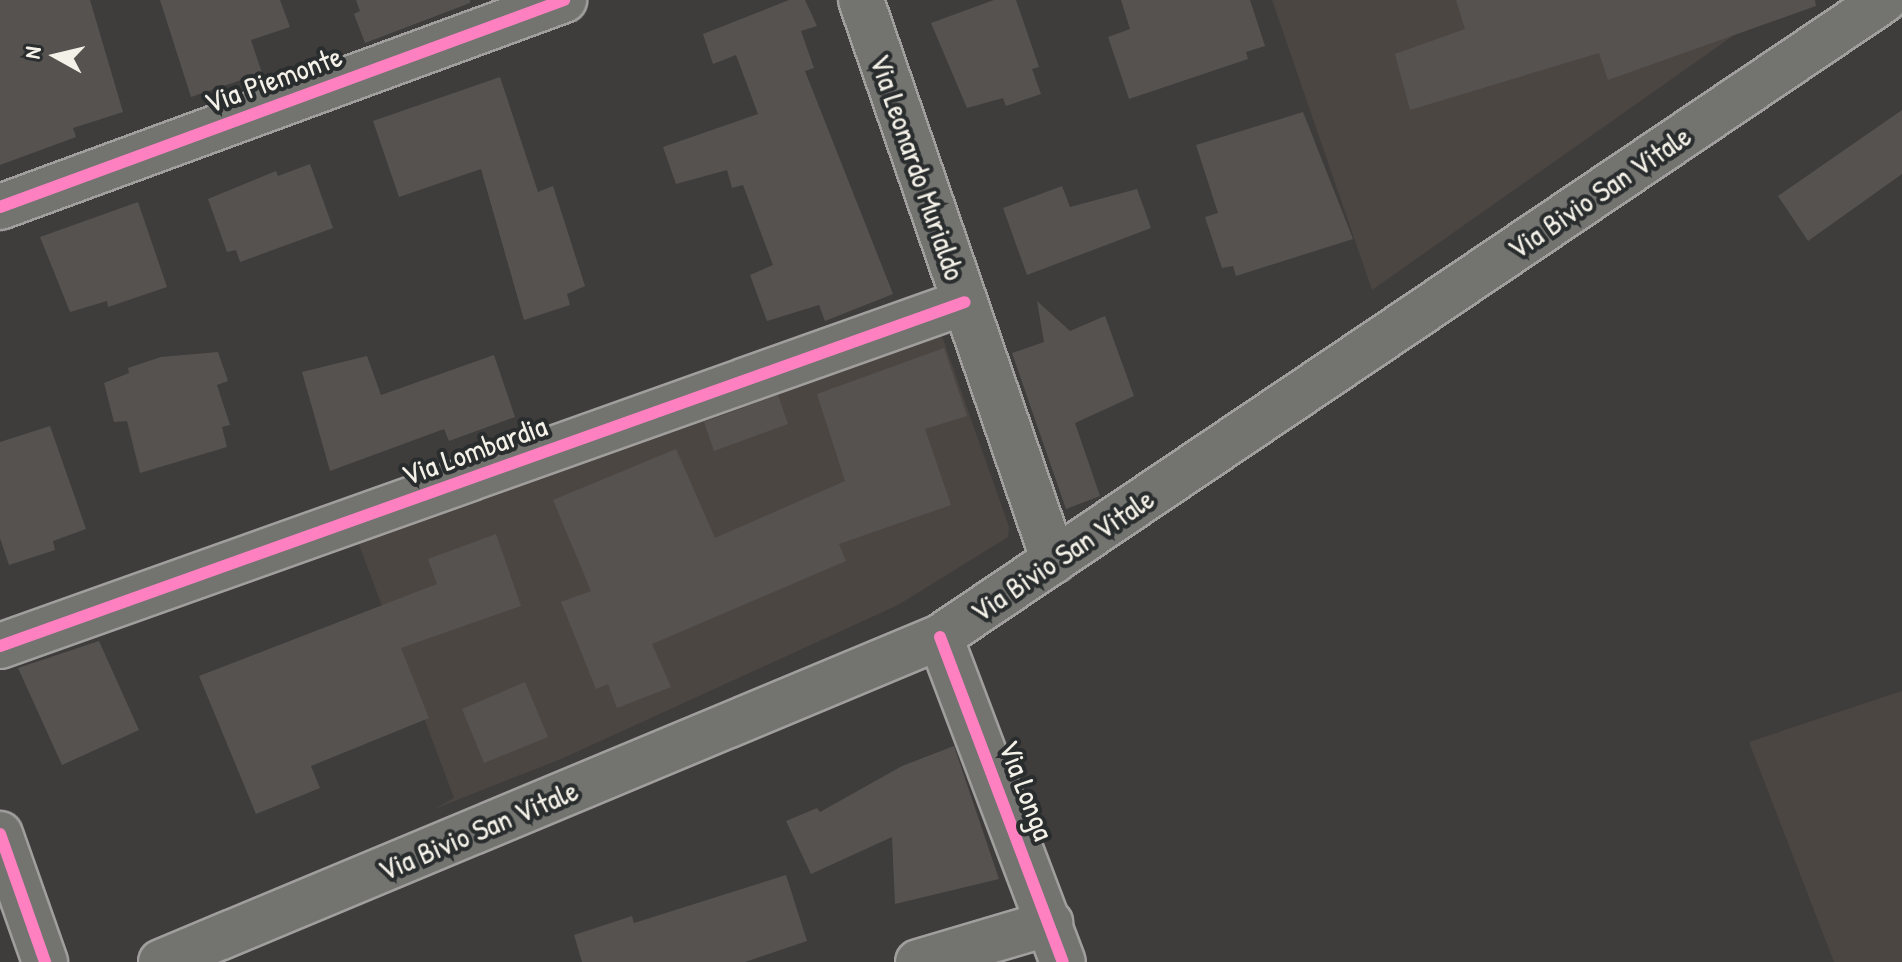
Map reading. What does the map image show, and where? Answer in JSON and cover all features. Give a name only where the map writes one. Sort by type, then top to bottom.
[{"type":"street","name":"Via Piemonte","points":[[0,207],[564,0]]},
{"type":"street","name":"Via Leonardo Murialdo","points":[[861,0],[1054,561]]},
{"type":"street","name":"Via Bivio San Vitale","points":[[161,962],[940,637],[1884,0]]},
{"type":"street","name":"Via Lombardia","points":[[0,646],[965,302]]},
{"type":"street","name":"Via Longa","points":[[940,637],[1056,942]]},
{"type":"street","points":[[0,834],[45,962]]},
{"type":"street","points":[[918,962],[1056,942]]},
{"type":"shaded area","points":[[1272,0],[1784,0],[1372,290]]},
{"type":"shaded area","points":[[937,322],[1009,527],[1008,537],[898,605],[561,759],[434,809],[454,798],[352,526]]},
{"type":"shaded area","points":[[1902,691],[1902,962],[1834,962],[1749,742]]},
{"type":"building","points":[[0,0],[90,0],[123,112],[73,128],[76,137],[0,165]]},
{"type":"building","points":[[160,0],[280,0],[290,27],[251,40],[262,73],[191,97]]},
{"type":"building","points":[[356,0],[470,0],[470,3],[365,43],[354,14],[360,11]]},
{"type":"building","points":[[789,0],[805,0],[817,26],[801,31],[814,68],[805,71],[893,294],[825,321],[819,305],[767,321],[750,275],[773,265],[743,185],[732,188],[727,170],[676,184],[663,147],[758,114],[736,55],[713,64],[703,34]]},
{"type":"building","points":[[994,0],[1016,0],[1039,67],[1032,69],[1041,94],[1006,106],[1003,98],[967,108],[931,23]]},
{"type":"building","points":[[1121,0],[1250,0],[1265,46],[1246,52],[1248,59],[1129,99],[1108,37],[1130,29]]},
{"type":"building","points":[[1456,0],[1815,0],[1816,6],[1608,80],[1599,53],[1410,110],[1395,54],[1465,29]]},
{"type":"building","points":[[500,77],[538,192],[553,186],[585,286],[567,294],[570,305],[524,320],[481,169],[399,197],[373,121]]},
{"type":"building","points":[[1902,110],[1902,174],[1808,241],[1778,196]]},
{"type":"building","points":[[1303,112],[1353,239],[1236,276],[1233,266],[1222,268],[1205,217],[1218,213],[1196,145]]},
{"type":"building","points":[[310,164],[333,228],[240,262],[236,250],[227,252],[208,199],[276,171],[278,176]]},
{"type":"building","points":[[1062,186],[1070,207],[1137,189],[1151,228],[1027,275],[1003,208]]},
{"type":"building","points":[[138,202],[167,287],[108,307],[107,301],[70,312],[40,237]]},
{"type":"building","points":[[1037,301],[1070,331],[1105,316],[1134,396],[1075,423],[1100,496],[1066,509],[1012,353],[1044,342]]},
{"type":"building","points":[[944,348],[967,416],[925,429],[951,505],[839,544],[846,561],[652,644],[671,687],[617,708],[608,684],[596,689],[561,602],[591,591],[553,500],[676,449],[715,538],[845,481],[817,394]]},
{"type":"building","points":[[218,352],[228,381],[217,385],[230,425],[222,427],[227,447],[140,473],[127,421],[114,422],[104,383],[129,373],[128,368],[161,357]]},
{"type":"building","points":[[494,355],[515,417],[449,441],[444,429],[330,471],[302,372],[367,356],[381,395]]},
{"type":"building","points":[[778,395],[788,424],[714,451],[704,422]]},
{"type":"building","points":[[50,426],[86,529],[53,541],[55,550],[9,565],[0,538],[0,442]]},
{"type":"building","points":[[496,534],[521,606],[401,648],[429,718],[311,766],[320,788],[256,814],[199,676],[437,584],[428,559]]},
{"type":"building","points":[[99,641],[139,730],[62,765],[18,668]]},
{"type":"building","points":[[525,682],[548,737],[484,763],[462,709]]},
{"type":"building","points":[[954,746],[999,879],[895,904],[892,837],[811,874],[786,821],[817,808],[820,812],[902,766]]},
{"type":"building","points":[[786,875],[807,941],[745,962],[582,962],[574,935],[632,916],[634,923]]},
{"type":"cycle path","points":[[0,207],[564,0]]},
{"type":"cycle path","points":[[0,646],[965,302]]},
{"type":"cycle path","points":[[940,637],[1063,962]]},
{"type":"cycle path","points":[[0,834],[45,962]]}]
